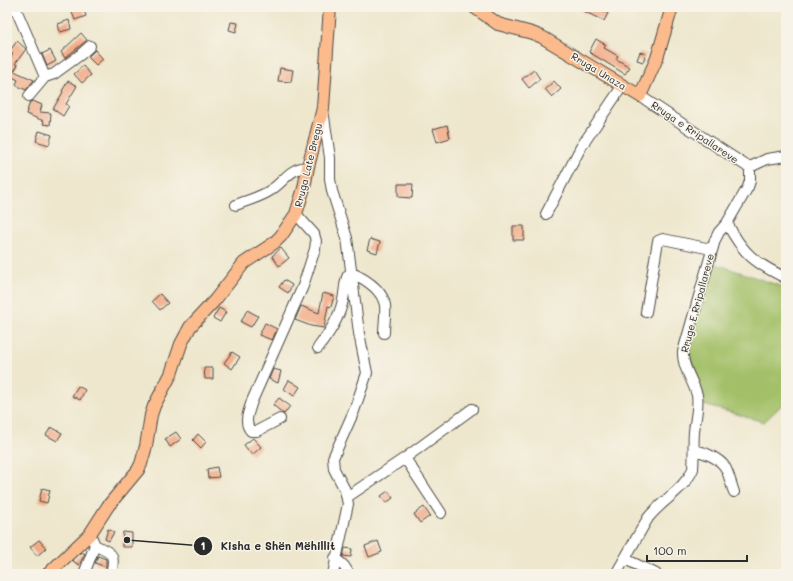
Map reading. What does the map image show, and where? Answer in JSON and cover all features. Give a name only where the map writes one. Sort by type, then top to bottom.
[{"type":"main road","name":"Rruga Late Bregu","points":[[48,574],[90,534],[108,506],[135,474],[141,464],[154,406],[171,374],[181,344],[190,328],[215,300],[244,263],[282,236],[296,214],[303,194],[308,167],[323,108],[330,7]]},
{"type":"main road","name":"Rruga Unaza","points":[[474,7],[498,24],[532,33],[542,38],[640,96]]},
{"type":"main road","points":[[640,96],[657,58],[672,7]]},
{"type":"street","points":[[15,7],[45,77]]},
{"type":"street","points":[[29,96],[45,77],[54,74],[80,56],[90,46]]},
{"type":"street","points":[[546,214],[581,147],[623,85]]},
{"type":"street","name":"Rruga e Rripallareve","points":[[640,96],[739,162],[750,167],[767,159],[786,156]]},
{"type":"street","points":[[323,108],[330,158],[330,179],[332,191],[347,238],[359,333],[367,373],[354,411],[333,458],[334,469],[347,497],[347,512],[335,558],[333,574]]},
{"type":"street","points":[[236,205],[272,190],[292,171],[298,168],[308,167]]},
{"type":"street","name":"Rruga e Rripallareve","points":[[727,223],[748,187],[750,181],[750,167]]},
{"type":"street","points":[[280,419],[257,431],[251,431],[248,428],[247,421],[252,401],[303,286],[315,249],[316,241],[314,234],[296,214]]},
{"type":"street","points":[[727,223],[735,239],[749,256],[786,277]]},
{"type":"street","name":"Rruge E Rripallareve","points":[[616,574],[653,512],[679,489],[691,475],[693,469],[694,431],[698,402],[697,395],[683,358],[711,249],[719,232],[727,223]]},
{"type":"street","points":[[646,312],[658,241],[663,239],[711,249]]},
{"type":"street","points":[[352,273],[373,286],[383,299],[385,310],[384,333]]},
{"type":"street","points":[[318,348],[332,329],[344,298],[346,280],[348,275],[352,273]]},
{"type":"street","points":[[347,497],[405,458],[472,409]]},
{"type":"street","points":[[694,450],[710,456],[726,468],[734,492]]},
{"type":"street","points":[[405,458],[441,513]]},
{"type":"street","points":[[90,534],[95,545],[112,556],[114,560],[110,574]]},
{"type":"street","points":[[84,574],[95,545]]},
{"type":"street","points":[[335,558],[344,566],[349,574]]},
{"type":"street","points":[[624,559],[656,574]]},
{"type":"green space","points":[[713,263],[786,288],[786,401],[764,422],[704,405],[685,360]]},
{"type":"building","points":[[83,7],[86,16],[75,20],[71,10]]},
{"type":"building","points":[[575,7],[595,7],[608,13],[604,21]]},
{"type":"building","points":[[69,20],[71,29],[60,32],[58,24]]},
{"type":"building","points":[[231,22],[238,23],[236,32],[229,30]]},
{"type":"building","points":[[81,33],[87,40],[65,58],[61,52]]},
{"type":"building","points":[[596,39],[606,45],[604,48],[618,56],[616,59],[630,67],[625,74],[589,52]]},
{"type":"building","points":[[17,41],[26,49],[15,64],[18,65],[14,71],[34,80],[26,90],[16,85],[18,80],[7,74],[7,65],[13,54],[9,52]]},
{"type":"building","points":[[50,50],[56,61],[47,66],[42,54]]},
{"type":"building","points":[[95,50],[103,59],[96,65],[88,57]]},
{"type":"building","points":[[640,52],[646,54],[643,62],[637,60]]},
{"type":"building","points":[[83,66],[91,75],[82,83],[74,74]]},
{"type":"building","points":[[280,68],[293,70],[291,82],[278,81]]},
{"type":"building","points":[[534,70],[540,79],[529,88],[522,79]]},
{"type":"building","points":[[68,81],[77,86],[66,104],[69,106],[63,116],[53,109]]},
{"type":"building","points":[[554,81],[561,89],[552,97],[545,89]]},
{"type":"building","points":[[33,101],[42,105],[40,112],[51,113],[50,125],[43,124],[44,121],[26,114],[30,102]]},
{"type":"building","points":[[447,125],[450,138],[437,142],[433,129]]},
{"type":"building","points":[[39,131],[52,135],[49,145],[36,141]]},
{"type":"building","points":[[398,184],[413,184],[412,198],[398,197]]},
{"type":"building","points":[[513,226],[524,226],[524,240],[513,240]]},
{"type":"building","points":[[370,239],[380,242],[377,253],[367,250]]},
{"type":"building","points":[[281,248],[289,258],[279,266],[272,256]]},
{"type":"building","points":[[284,280],[292,285],[288,293],[279,287]]},
{"type":"building","points":[[323,293],[334,296],[331,307],[328,306],[324,328],[311,326],[295,320],[301,306],[319,313]]},
{"type":"building","points":[[160,294],[168,303],[160,310],[152,301]]},
{"type":"building","points":[[219,308],[226,312],[220,322],[213,318]]},
{"type":"building","points":[[247,310],[258,316],[251,327],[241,322]]},
{"type":"building","points":[[265,323],[277,329],[272,340],[259,335]]},
{"type":"building","points":[[232,352],[240,357],[232,369],[224,363]]},
{"type":"building","points":[[204,368],[213,368],[213,379],[205,379]]},
{"type":"building","points":[[273,369],[281,371],[278,383],[269,379]]},
{"type":"building","points":[[289,380],[300,387],[294,396],[284,389]]},
{"type":"building","points":[[78,386],[85,390],[80,400],[72,396]]},
{"type":"building","points":[[279,398],[290,406],[284,414],[273,405]]},
{"type":"building","points":[[51,427],[62,433],[57,441],[46,435]]},
{"type":"building","points":[[176,432],[181,439],[170,447],[165,439]]},
{"type":"building","points":[[198,434],[206,442],[201,448],[193,440]]},
{"type":"building","points":[[253,438],[261,447],[252,455],[244,445]]},
{"type":"building","points":[[217,467],[219,477],[208,478],[207,469]]},
{"type":"building","points":[[42,488],[50,490],[47,503],[39,501]]},
{"type":"building","points":[[388,491],[393,498],[386,503],[381,496]]},
{"type":"building","points":[[424,507],[430,516],[420,523],[414,514]]},
{"type":"building","points":[[108,529],[114,532],[109,541],[105,539]]},
{"type":"building","points":[[123,532],[132,533],[132,547],[122,547]]},
{"type":"building","points":[[39,540],[46,548],[37,556],[30,547]]},
{"type":"building","points":[[378,541],[382,552],[369,557],[365,546]]},
{"type":"building","points":[[345,548],[352,549],[351,557],[343,556]]},
{"type":"building","points":[[82,552],[85,554],[79,565],[73,561]]},
{"type":"building","points":[[98,556],[106,559],[106,567],[95,563]]},
{"type":"place","name":"Kisha e Shën Mëhillit","points":[[127,540]]}]
